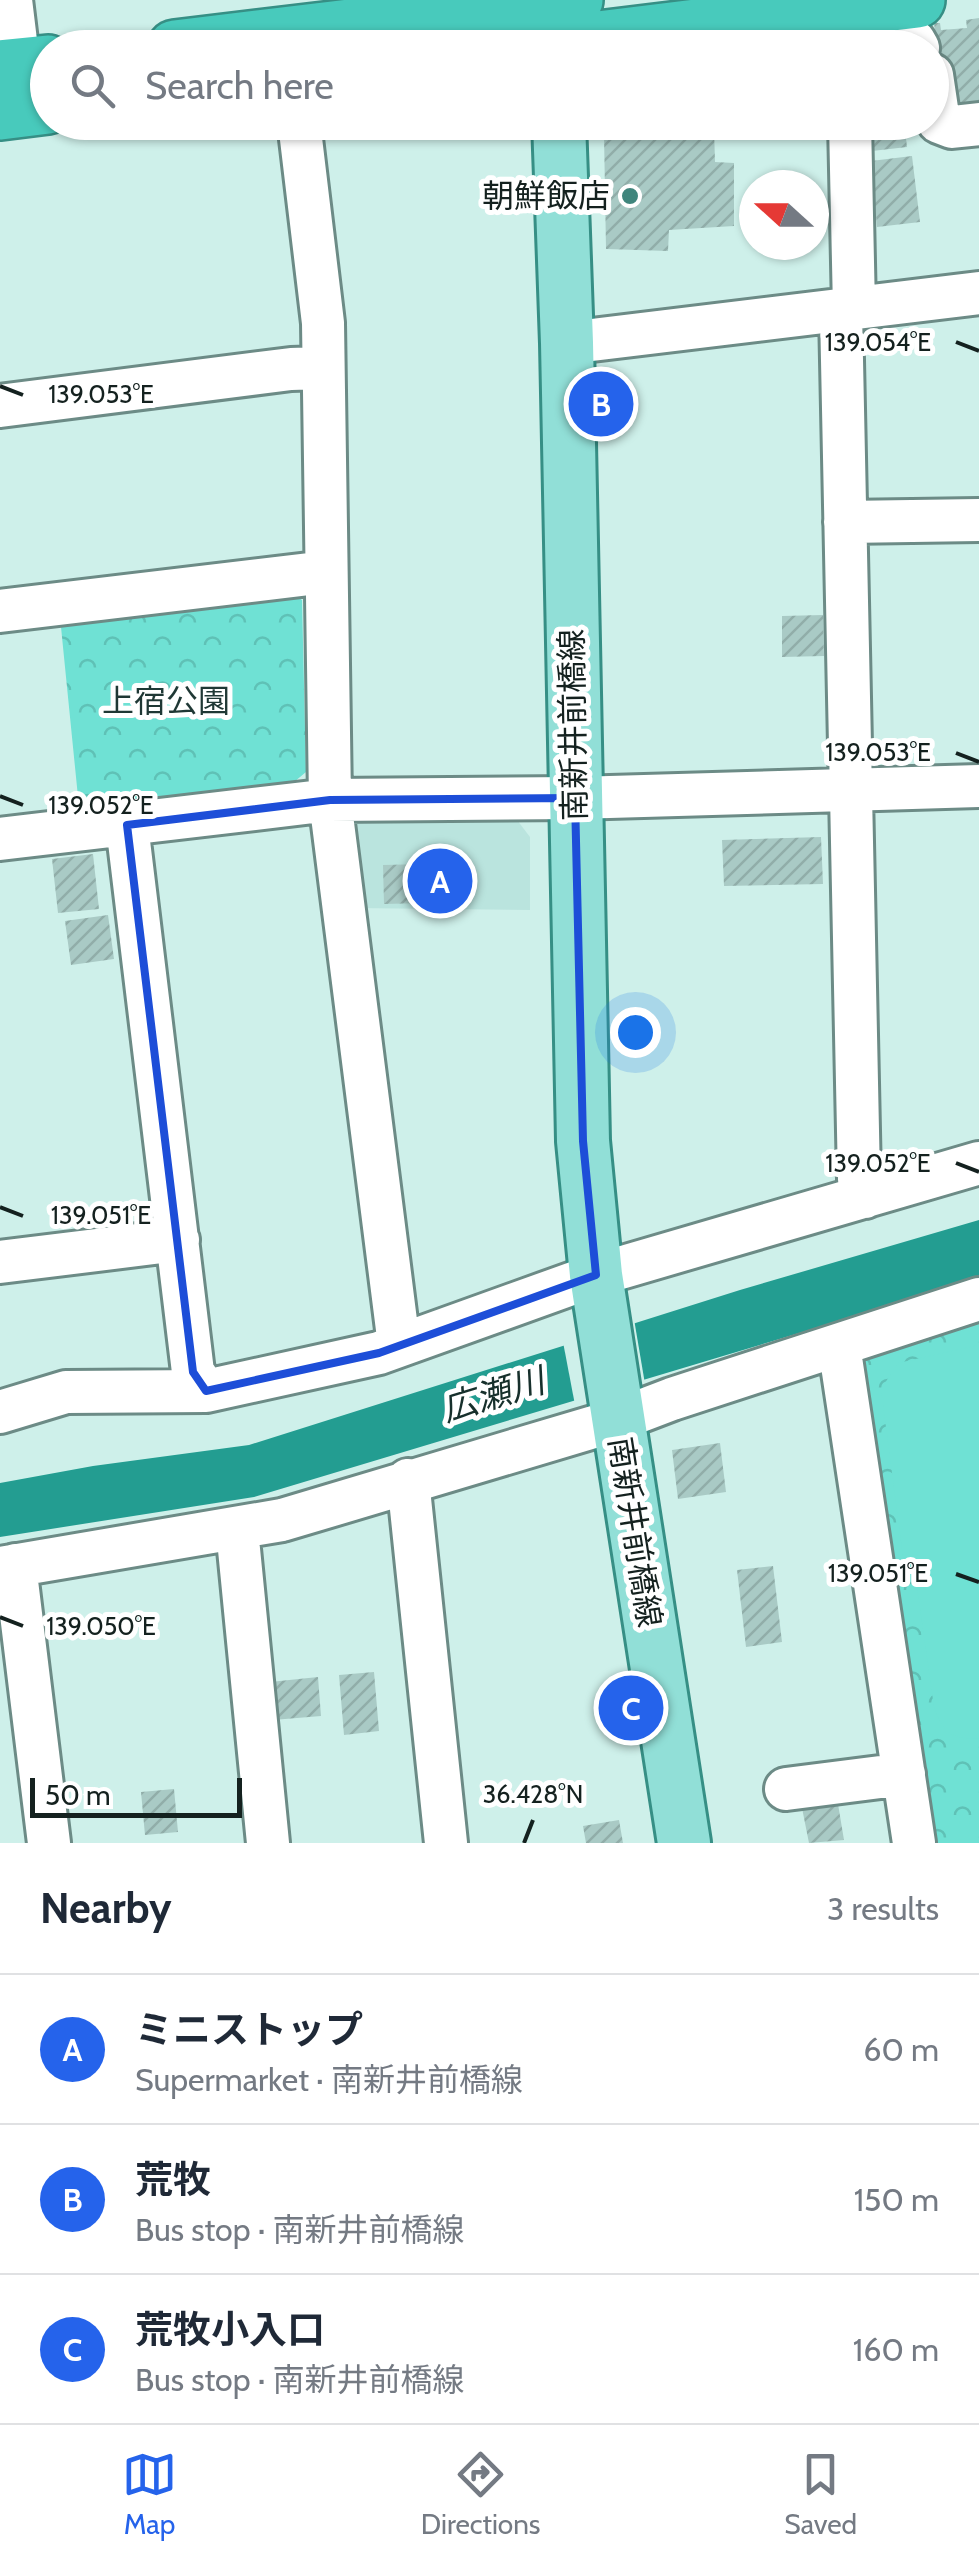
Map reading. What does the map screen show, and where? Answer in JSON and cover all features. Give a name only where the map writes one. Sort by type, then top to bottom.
[{"type":"highway","points":[[855,30],[919,0]]},
{"type":"highway","points":[[458,30],[553,24],[750,30]]},
{"type":"main road","name":"南新井前橋線","points":[[559,140],[567,343],[584,1141],[596,1274],[684,1843]]},
{"type":"street","points":[[11,0],[23,83]]},
{"type":"street","points":[[919,0],[925,30]]},
{"type":"street","points":[[949,126],[979,124]]},
{"type":"street","points":[[949,140],[979,139]]},
{"type":"street","points":[[301,140],[323,323],[330,800],[399,1346]]},
{"type":"street","points":[[850,140],[845,522],[859,1179],[866,1198]]},
{"type":"street","points":[[567,343],[979,292]]},
{"type":"street","points":[[0,406],[291,368],[322,368]]},
{"type":"street","points":[[845,522],[979,520]]},
{"type":"street","points":[[0,612],[326,572]]},
{"type":"street","points":[[0,839],[330,800],[574,798],[979,786]]},
{"type":"street","points":[[127,824],[194,1372],[206,1391]]},
{"type":"street","points":[[6,1399],[66,1392],[206,1391],[379,1353],[596,1274],[979,1162]]},
{"type":"street","points":[[0,1262],[178,1240]]},
{"type":"street","points":[[48,1843],[8,1566],[282,1520],[616,1409],[672,1398],[979,1299]]},
{"type":"street","points":[[839,1345],[914,1843]]},
{"type":"street","points":[[408,1480],[446,1843]]},
{"type":"street","points":[[237,1529],[268,1843]]},
{"type":"street","points":[[786,1789],[904,1774]]},
{"type":"highlighted area","points":[[575,798],[583,1141],[596,1275],[379,1353],[206,1391],[193,1372],[127,825],[330,800]]},
{"type":"shaded area","points":[[514,816],[530,837],[530,910],[353,908],[348,828],[357,817]]},
{"type":"green space","name":"上宿公園","points":[[290,592],[302,600],[306,772],[294,782],[79,807],[60,617]]},
{"type":"green space","points":[[979,1314],[979,1843],[926,1843],[858,1359]]},
{"type":"green space","points":[[979,1345],[979,1738],[970,1739],[950,1733],[934,1707],[915,1573],[905,1572],[881,1389],[898,1363]]},
{"type":"water","name":"広瀬川","points":[[979,1220],[979,1279],[254,1497],[0,1537],[0,1483],[249,1445],[740,1290]]},
{"type":"pier","points":[[634,1319],[645,1384],[575,1405],[563,1342]]},
{"type":"building","points":[[979,18],[979,124],[949,111],[949,30],[941,30],[967,28],[966,20]]},
{"type":"building","points":[[604,140],[714,140],[715,162],[734,163],[734,226],[669,230],[668,251],[606,249]]},
{"type":"building","points":[[871,140],[906,140],[907,147],[872,151]]},
{"type":"building","points":[[912,156],[920,222],[877,227],[871,161]]},
{"type":"building","points":[[823,615],[824,656],[782,657],[782,616]]},
{"type":"building","points":[[821,837],[823,884],[724,886],[722,840]]},
{"type":"building","points":[[93,854],[99,909],[58,913],[52,859]]},
{"type":"building","points":[[466,863],[467,902],[384,904],[383,865]]},
{"type":"building","points":[[108,915],[114,959],[71,965],[65,921]]},
{"type":"building","points":[[720,1443],[726,1492],[678,1499],[672,1450]]},
{"type":"building","points":[[773,1566],[782,1642],[746,1647],[737,1570]]},
{"type":"building","points":[[374,1672],[379,1731],[344,1735],[339,1675]]},
{"type":"building","points":[[318,1677],[321,1716],[273,1720],[270,1682]]},
{"type":"building","points":[[174,1789],[178,1832],[145,1835],[141,1792]]},
{"type":"building","points":[[836,1792],[844,1840],[809,1843],[800,1798]]},
{"type":"building","points":[[619,1820],[623,1843],[586,1843],[583,1826]]},
{"type":"place","name":"朝鮮飯店","points":[[630,196]]},
{"type":"place","name":"荒牧","points":[[601,404]]},
{"type":"place","name":"ミニストップ","points":[[440,881]]},
{"type":"place","name":"荒牧小入口","points":[[631,1708]]}]
